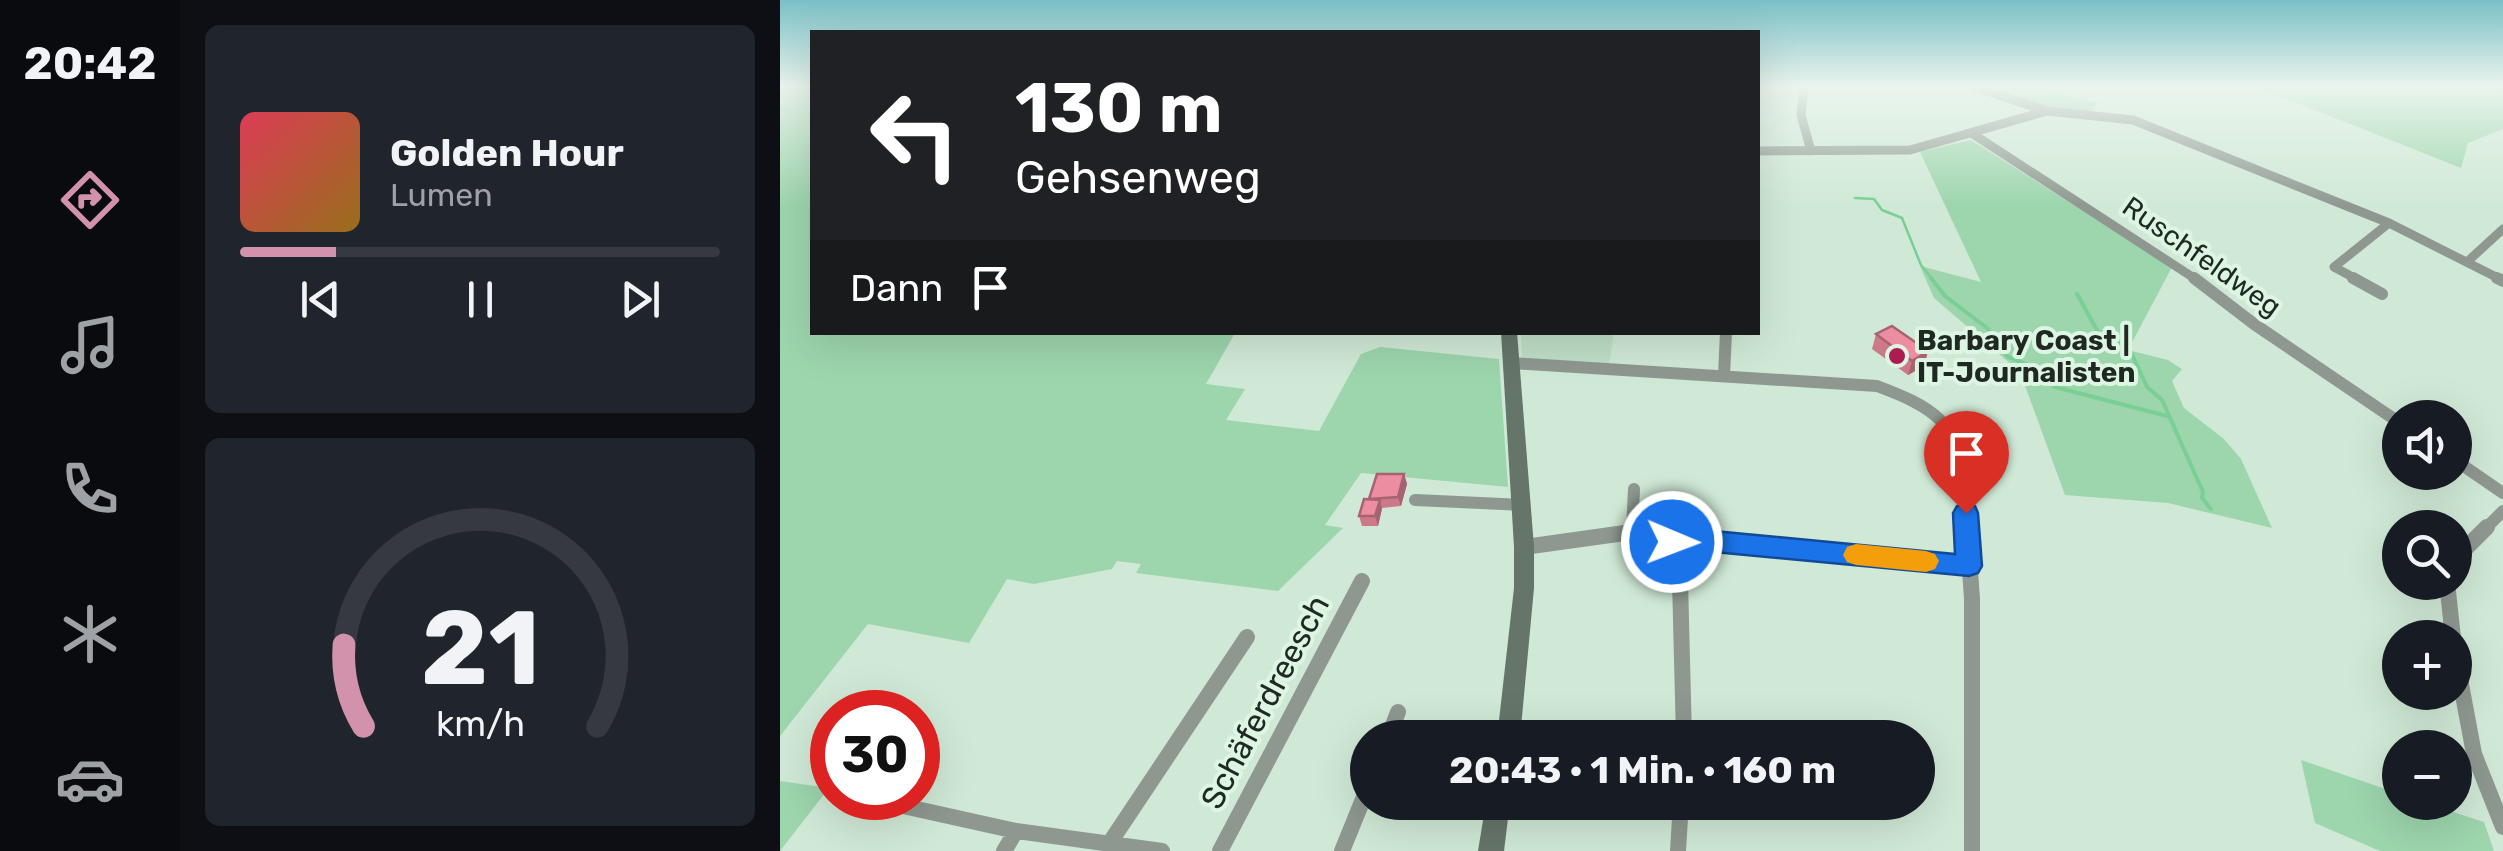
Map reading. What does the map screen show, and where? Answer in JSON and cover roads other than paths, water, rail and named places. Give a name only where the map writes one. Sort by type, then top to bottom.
[{"type":"main road","points":[[1510,335],[1524,546],[1521,623],[1510,720]]},
{"type":"main road","points":[[1491,851],[1495,820]]},
{"type":"street","points":[[1804,127],[1810,151]]},
{"type":"street","points":[[1760,152],[1910,150],[1995,127]]},
{"type":"street","points":[[2155,127],[2389,223],[2503,281]]},
{"type":"street","name":"Ruschfeldweg","points":[[1973,134],[2177,265],[2254,324],[2382,411]]},
{"type":"street","points":[[2382,294],[2334,267],[2389,223]]},
{"type":"street","points":[[2467,262],[2503,229]]},
{"type":"street","points":[[1724,376],[1726,335]]},
{"type":"street","points":[[1511,362],[1855,383],[1910,398],[1952,427],[1960,442],[1967,483]]},
{"type":"street","points":[[2472,472],[2503,493]]},
{"type":"street","points":[[1632,531],[1634,488]]},
{"type":"street","points":[[1414,500],[1524,505]]},
{"type":"street","points":[[2472,542],[2503,511]]},
{"type":"street","points":[[1966,513],[1972,851]]},
{"type":"street","points":[[1524,546],[1632,531],[1661,541],[1969,566]]},
{"type":"street","points":[[1680,541],[1684,720]]},
{"type":"street","name":"Schäferdreesch","points":[[1220,851],[1362,582]]},
{"type":"street","name":"Schäferdreesch","points":[[1111,841],[1246,637]]},
{"type":"street","points":[[2466,710],[2474,754],[2503,826]]},
{"type":"street","points":[[1395,720],[1398,712]]},
{"type":"street","points":[[940,814],[1016,831],[1162,851]]},
{"type":"street","points":[[1342,851],[1355,820]]},
{"type":"street","points":[[1678,851],[1680,820]]},
{"type":"street","points":[[1004,851],[1016,831]]},
{"type":"waterway","points":[[1855,198],[1874,199],[1882,210],[1902,218],[1921,265],[1933,280]]},
{"type":"waterway","points":[[1931,278],[1945,296],[1987,328],[2008,357],[2026,364],[2055,387],[2167,416]]},
{"type":"waterway","points":[[2077,294],[2098,332],[2130,350],[2147,387],[2162,400],[2203,492],[2202,498],[2211,509]]},
{"type":"place","name":"Barbary Coast | IT-Journalisten","points":[[1897,356]]}]
